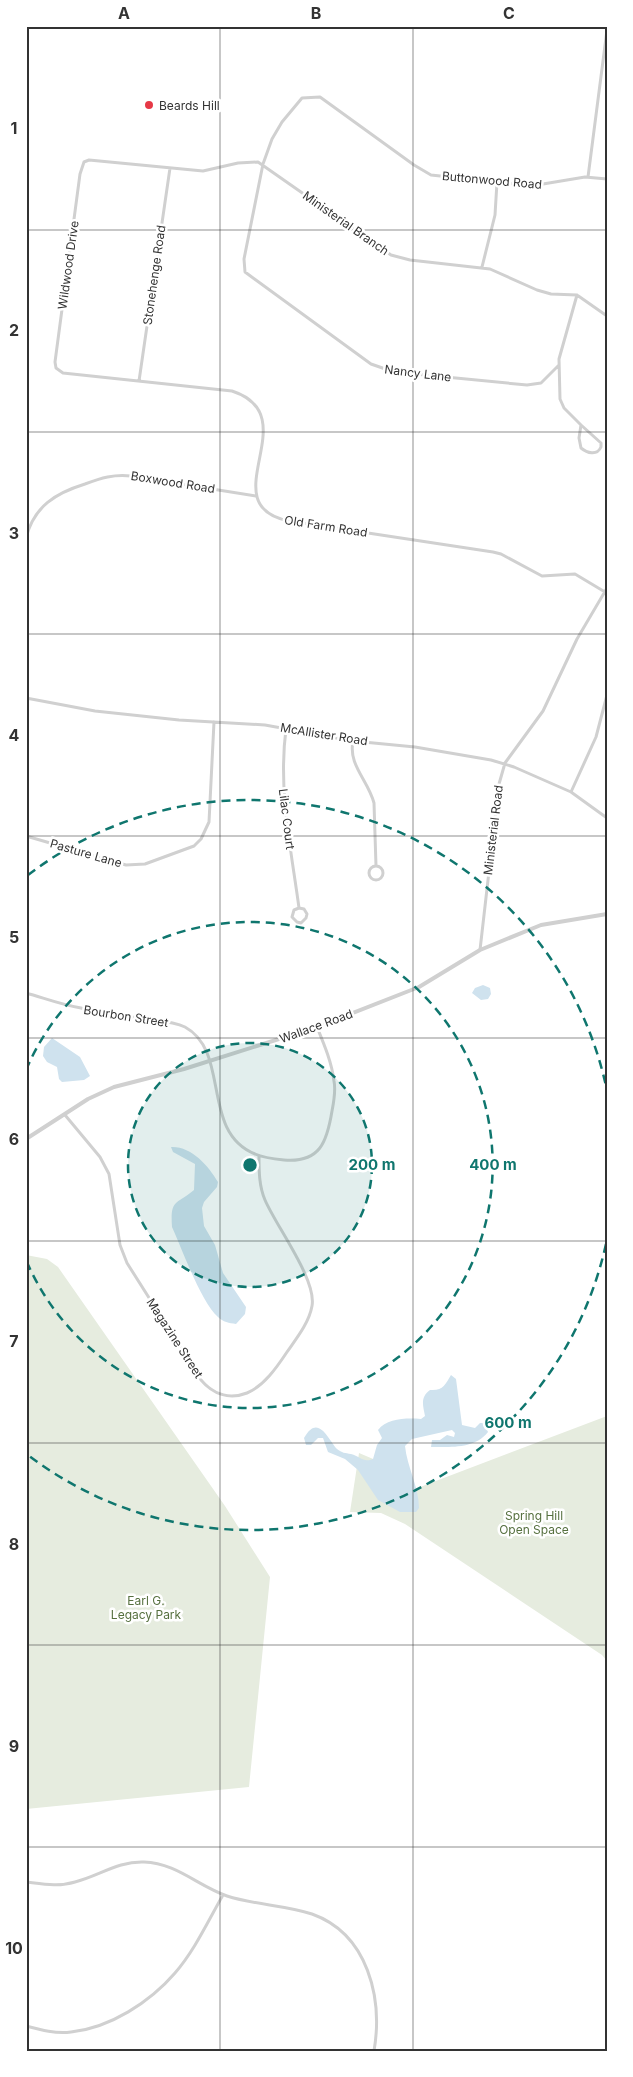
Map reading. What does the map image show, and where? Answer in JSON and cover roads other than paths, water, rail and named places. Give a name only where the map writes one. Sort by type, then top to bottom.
[{"type":"street","points":[[588,176],[607,30]]},
{"type":"street","name":"Buttonwood Road","points":[[263,164],[279,126],[302,98],[312,96],[324,99],[414,166],[431,175],[497,182],[548,184],[588,176],[607,179]]},
{"type":"street","name":"Wildwood Drive","points":[[138,381],[63,373],[56,368],[54,362],[80,174],[84,162],[92,160],[170,168]]},
{"type":"street","points":[[170,168],[203,171],[248,162],[263,164]]},
{"type":"street","name":"Ministerial Branch","points":[[263,164],[391,255],[410,260],[482,267],[537,290],[551,294],[577,295]]},
{"type":"street","name":"Nancy Lane","points":[[263,164],[243,268],[251,278],[371,364],[385,370],[532,385],[541,382],[559,366]]},
{"type":"street","name":"Stonehenge Road","points":[[138,381],[170,168]]},
{"type":"street","points":[[482,267],[495,215],[497,182]]},
{"type":"street","points":[[580,425],[579,438],[581,448],[588,452],[595,453],[599,451],[602,447],[601,443],[580,425],[560,402],[560,353],[577,295],[607,316]]},
{"type":"street","points":[[138,381],[232,390],[252,400],[262,414],[263,422],[256,497]]},
{"type":"street","name":"Boxwood Road","points":[[26,538],[37,512],[50,499],[67,490],[112,476],[131,476],[251,494],[256,497]]},
{"type":"street","name":"Old Farm Road","points":[[256,497],[266,512],[282,520],[493,552],[501,554],[542,576],[575,574],[606,592]]},
{"type":"street","name":"Ministerial Road","points":[[480,950],[499,784],[505,763],[543,711],[577,639],[606,592]]},
{"type":"street","points":[[571,792],[596,737],[607,695]]},
{"type":"street","name":"McAllister Road","points":[[26,698],[95,711],[265,725],[353,740],[415,747],[505,763],[571,792],[607,818]]},
{"type":"street","name":"Pasture Lane","points":[[26,836],[126,865],[145,864],[194,846],[201,839],[210,822],[214,722]]},
{"type":"street","points":[[600,724],[607,726]]},
{"type":"street","name":"Lilac Court","points":[[286,729],[282,785],[299,908]]},
{"type":"street","points":[[353,740],[351,752],[353,761],[372,794],[374,803],[376,866]]},
{"type":"street","points":[[376,866],[381,868],[384,874],[380,880],[375,881],[371,879],[369,872],[371,868],[376,866]]},
{"type":"street","name":"Lilac Court","points":[[299,908],[304,909],[307,914],[301,923],[295,921],[292,917],[294,910],[299,908]]},
{"type":"street","name":"Wallace Road","points":[[26,1139],[88,1099],[114,1087],[177,1071],[317,1027],[419,987],[480,950],[541,924],[607,914]]},
{"type":"street","name":"Bourbon Street","points":[[26,993],[78,1008],[157,1020],[184,1027],[192,1032],[202,1045],[210,1061]]},
{"type":"street","points":[[210,1061],[214,1085],[226,1126],[237,1142],[248,1151],[259,1156],[289,1160],[308,1158],[316,1153],[326,1137],[331,1118],[335,1085],[317,1027]]},
{"type":"street","name":"Magazine Street","points":[[65,1114],[100,1158],[109,1174],[120,1245],[127,1262],[200,1380],[214,1392],[223,1396],[242,1395],[251,1391],[266,1379],[300,1333],[312,1308],[313,1298],[308,1280],[264,1200],[260,1182],[259,1156]]},
{"type":"street","points":[[26,1882],[49,1885],[68,1884],[117,1865],[145,1862],[173,1868],[223,1894],[242,1901],[313,1914],[330,1923],[350,1938],[363,1959],[371,1981],[376,2009],[374,2051]]},
{"type":"street","points":[[26,2026],[63,2032],[86,2029],[112,2020],[145,2000],[176,1972],[190,1952],[223,1894]]},
{"type":"water","points":[[483,985],[490,988],[491,994],[488,999],[481,1000],[472,993],[475,988]]},
{"type":"water","points":[[52,1038],[80,1057],[90,1076],[84,1080],[62,1082],[59,1079],[57,1067],[47,1062],[43,1056],[44,1047]]},
{"type":"water","points":[[171,1147],[192,1153],[204,1163],[218,1182],[217,1187],[204,1202],[202,1208],[204,1226],[215,1245],[223,1273],[246,1307],[245,1314],[236,1324],[229,1323],[218,1317],[205,1300],[172,1227],[173,1207],[194,1190],[195,1164],[173,1152]]},
{"type":"water","points":[[451,1375],[456,1379],[462,1425],[475,1428],[480,1423],[484,1423],[488,1432],[476,1442],[462,1446],[431,1447],[432,1440],[440,1440],[447,1435],[454,1437],[455,1433],[452,1430],[412,1439],[405,1446],[418,1500],[419,1508],[416,1512],[400,1512],[378,1500],[358,1470],[345,1459],[328,1452],[323,1438],[318,1438],[311,1445],[306,1445],[304,1438],[309,1431],[318,1428],[322,1430],[340,1451],[364,1460],[373,1459],[377,1445],[382,1438],[378,1430],[392,1421],[421,1419],[425,1416],[423,1402],[425,1396],[430,1390],[443,1387]]},
{"type":"place","name":"Beards Hill","points":[[149,105]]},
{"type":"park label","name":"Spring Hill Open Space","points":[[534,1522]]},
{"type":"park label","name":"Earl G. Legacy Park","points":[[146,1607]]}]
